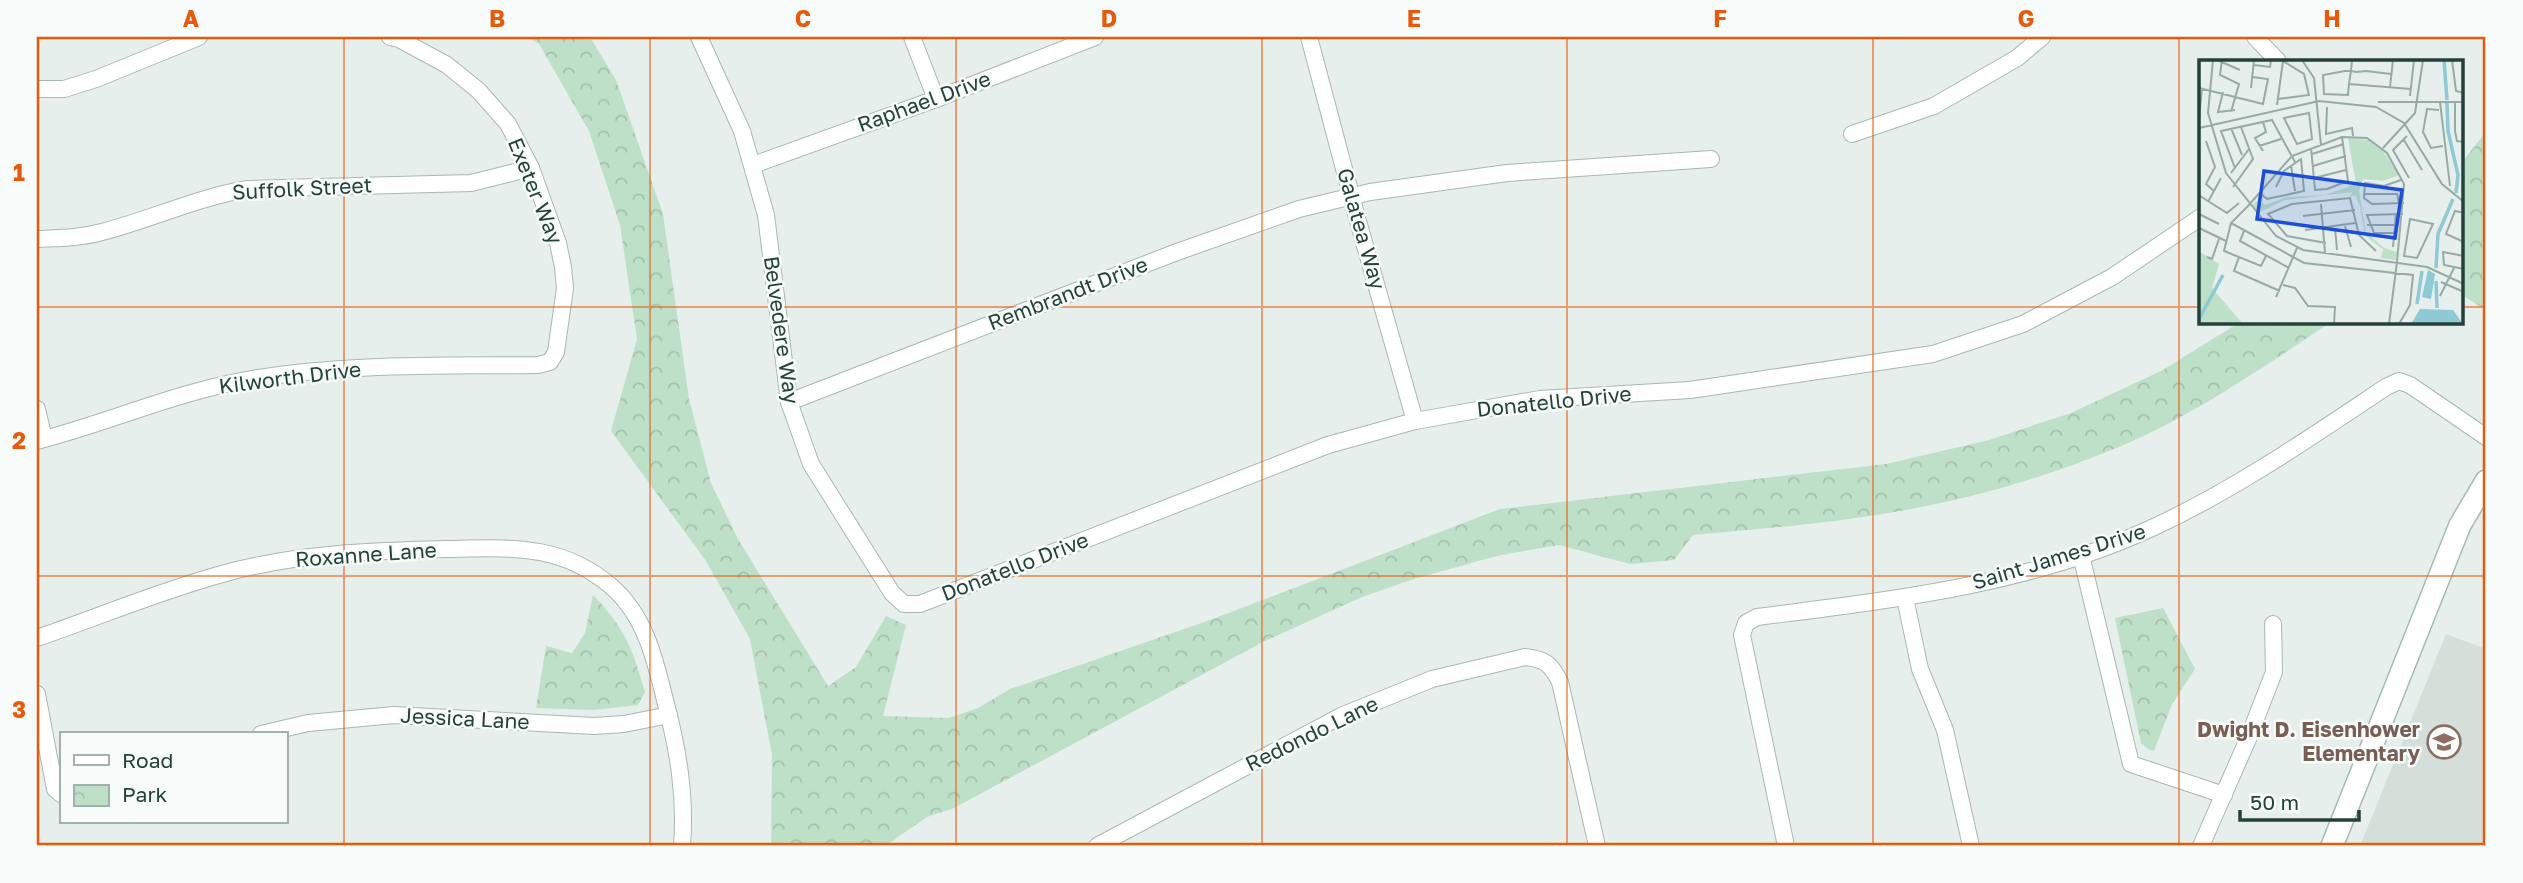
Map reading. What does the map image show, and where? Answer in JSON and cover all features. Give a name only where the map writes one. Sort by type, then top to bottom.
[{"type":"main road","points":[[2332,846],[2460,525],[2486,481]]},
{"type":"street","points":[[37,89],[64,89],[96,79],[199,37]]},
{"type":"street","name":"Exeter Way","points":[[390,37],[399,39],[447,65],[479,91],[508,124],[531,168],[558,243],[563,267],[565,288],[556,352],[550,362]]},
{"type":"street","name":"Belvedere Way","points":[[699,37],[742,131],[753,164],[766,215],[789,402],[811,464],[891,593],[904,604]]},
{"type":"street","points":[[912,37],[936,99]]},
{"type":"street","name":"Raphael Drive","points":[[753,164],[936,99],[1095,37]]},
{"type":"street","name":"Galatea Way","points":[[1309,37],[1415,421]]},
{"type":"street","points":[[1852,134],[1934,106],[2017,58],[2042,37]]},
{"type":"street","points":[[2255,37],[2276,60]]},
{"type":"street","name":"Rembrandt Drive","points":[[789,402],[1177,252],[1299,209],[1351,195],[1507,173],[1711,159]]},
{"type":"street","name":"Suffolk Street","points":[[37,239],[102,232],[219,193],[248,189],[471,183],[531,168]]},
{"type":"street","name":"Donatello Drive","points":[[904,604],[920,604],[1328,444],[1415,421],[1540,399],[1690,390],[1933,354],[2023,324],[2112,278],[2199,218]]},
{"type":"street","name":"Kilworth Drive","points":[[41,440],[82,429],[177,396],[246,380],[326,369],[538,365],[550,362]]},
{"type":"street","name":"Saint James Drive","points":[[1786,846],[1742,635],[1746,623],[1757,617],[1905,598],[2002,579],[2081,555],[2154,527],[2222,491],[2280,458],[2399,381],[2410,385],[2486,437]]},
{"type":"street","points":[[37,409],[41,440]]},
{"type":"street","name":"Roxanne Lane","points":[[37,638],[221,574],[327,553],[497,548],[539,550],[576,562],[613,588],[639,620],[651,645],[677,747],[682,782],[682,846]]},
{"type":"street","points":[[2081,555],[2131,764],[2224,795]]},
{"type":"street","points":[[1905,598],[1920,669],[1945,730],[1970,846]]},
{"type":"street","points":[[2201,846],[2274,672],[2273,624]]},
{"type":"street","name":"Redondo Lane","points":[[1097,846],[1341,716],[1432,679],[1525,657],[1540,658],[1552,665],[1560,682],[1597,846]]},
{"type":"street","points":[[37,694],[55,789],[60,793]]},
{"type":"street","name":"Jessica Lane","points":[[270,732],[308,723],[394,715],[594,726],[624,724],[670,715]]},
{"type":"shaded area","name":"Dwight D. Eisenhower Elementary","points":[[2446,634],[2486,649],[2486,846],[2360,846]]},
{"type":"green space","points":[[527,37],[590,37],[616,80],[663,214],[689,399],[711,483],[738,539],[828,686],[856,667],[886,616],[906,625],[883,716],[949,718],[978,708],[1010,689],[1213,619],[1500,509],[1886,464],[1989,440],[2071,413],[2163,370],[2237,324],[2328,324],[2180,418],[2126,444],[2061,469],[1960,499],[1891,513],[1693,535],[1674,560],[1630,564],[1559,545],[1496,556],[1414,579],[1362,597],[1263,642],[954,808],[927,817],[885,846],[771,846],[772,755],[750,639],[706,561],[611,431],[637,339],[620,225],[589,131],[539,44]]},
{"type":"green space","points":[[2486,132],[2486,310],[2464,296],[2464,160]]},
{"type":"green space","points":[[593,595],[621,629],[645,692],[638,705],[594,710],[536,708],[546,646],[572,653],[585,633]]},
{"type":"green space","points":[[2163,608],[2195,669],[2172,704],[2154,751],[2141,743],[2115,618]]},
{"type":"place","name":"Dwight D. Eisenhower Elementary","points":[[2444,742]]}]
